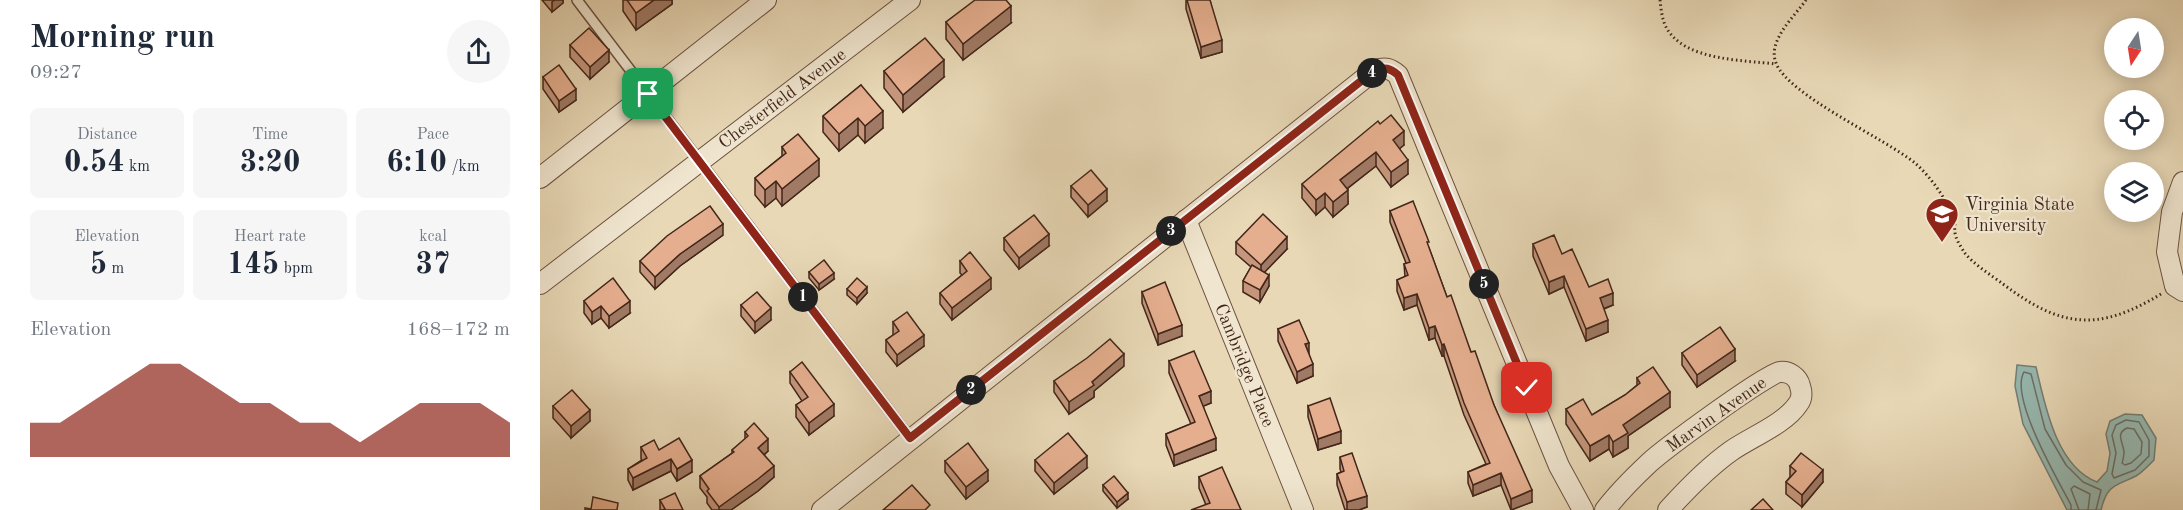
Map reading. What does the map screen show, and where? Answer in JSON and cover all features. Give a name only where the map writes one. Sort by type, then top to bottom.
[{"type":"street","points":[[540,178],[766,0]]},
{"type":"street","name":"Chesterfield Avenue","points":[[540,284],[910,0]]},
{"type":"street","points":[[822,510],[1375,70],[1383,68],[1391,69],[1398,75],[1559,466],[1583,510]]},
{"type":"street","points":[[2179,288],[2167,252],[2172,212],[2183,182]]},
{"type":"street","name":"Cambridge Place","points":[[1186,220],[1303,510]]},
{"type":"street","name":"Marvin Avenue","points":[[1605,510],[1620,491],[1656,457],[1757,383],[1778,371],[1795,376],[1802,391],[1800,402],[1794,409],[1705,471],[1668,510]]},
{"type":"lane","points":[[577,0],[910,438]]},
{"type":"path","points":[[1660,0],[1666,27],[1674,38],[1686,47],[1703,54],[1776,64]]},
{"type":"path","points":[[1806,0],[1777,40],[1774,48],[1776,64],[1780,71],[1805,93],[1918,166],[1934,184],[1955,220],[1954,233],[1965,253],[2029,304],[2058,317],[2089,321],[2111,317],[2179,288]]},
{"type":"water","points":[[2017,365],[2036,367],[2048,416],[2062,449],[2071,463],[2083,474],[2097,482],[2107,471],[2110,453],[2106,434],[2110,421],[2125,414],[2142,415],[2156,438],[2154,460],[2139,474],[2109,490],[2101,510],[2067,510],[2023,424],[2015,386]]},
{"type":"building","points":[[627,0],[654,0],[636,13]]},
{"type":"building","points":[[975,0],[1006,0],[1011,6],[963,44],[946,22]]},
{"type":"building","points":[[1187,0],[1210,0],[1222,40],[1201,47]]},
{"type":"building","points":[[589,28],[609,50],[590,67],[570,45]]},
{"type":"building","points":[[925,38],[944,60],[903,95],[884,71]]},
{"type":"building","points":[[559,65],[576,89],[559,101],[543,77]]},
{"type":"building","points":[[861,85],[883,111],[865,126],[858,118],[839,134],[823,116]]},
{"type":"building","points":[[1391,115],[1404,131],[1393,140],[1408,160],[1391,172],[1376,152],[1340,180],[1348,190],[1333,202],[1325,193],[1316,200],[1302,184],[1378,121],[1380,124]]},
{"type":"building","points":[[798,134],[819,159],[782,189],[776,181],[765,190],[755,178],[786,153],[782,147]]},
{"type":"building","points":[[1091,170],[1107,189],[1088,205],[1071,186]]},
{"type":"building","points":[[1413,201],[1447,297],[1451,295],[1471,352],[1475,351],[1494,405],[1532,490],[1511,499],[1501,473],[1473,485],[1468,472],[1490,463],[1435,326],[1429,328],[1417,294],[1404,298],[1397,280],[1408,275],[1404,264],[1410,262],[1390,211]]},
{"type":"building","points":[[710,206],[723,224],[680,254],[655,277],[640,261],[667,236]]},
{"type":"building","points":[[1263,214],[1287,237],[1261,265],[1236,242]]},
{"type":"building","points":[[1034,215],[1049,234],[1019,258],[1004,238]]},
{"type":"building","points":[[1554,235],[1562,254],[1572,249],[1589,287],[1608,279],[1613,293],[1600,298],[1608,320],[1586,329],[1564,276],[1549,282],[1533,244]]},
{"type":"building","points":[[970,252],[991,278],[952,308],[940,293],[967,271],[960,261]]},
{"type":"building","points":[[824,260],[834,273],[819,284],[809,272]]},
{"type":"building","points":[[1252,265],[1269,275],[1260,290],[1243,281]]},
{"type":"building","points":[[613,278],[630,301],[609,316],[601,306],[592,312],[584,301]]},
{"type":"building","points":[[857,278],[867,287],[857,298],[847,289]]},
{"type":"building","points":[[1165,282],[1182,325],[1158,334],[1142,292]]},
{"type":"building","points":[[757,292],[771,308],[755,322],[741,305]]},
{"type":"building","points":[[907,312],[924,335],[897,355],[886,340],[899,331],[893,322]]},
{"type":"building","points":[[1299,320],[1309,343],[1305,344],[1313,364],[1297,372],[1278,329]]},
{"type":"building","points":[[1720,327],[1735,349],[1697,375],[1682,353]]},
{"type":"building","points":[[1110,339],[1124,354],[1092,382],[1094,385],[1069,402],[1054,381]]},
{"type":"building","points":[[1194,351],[1211,391],[1199,396],[1216,438],[1174,455],[1166,434],[1195,422],[1169,361]]},
{"type":"building","points":[[802,362],[834,404],[809,423],[796,405],[808,397],[790,372]]},
{"type":"building","points":[[1653,367],[1670,392],[1623,425],[1628,433],[1613,442],[1609,435],[1590,446],[1566,409],[1583,399],[1592,415],[1625,395],[1640,383],[1637,378]]},
{"type":"building","points":[[572,390],[590,410],[571,426],[553,406]]},
{"type":"building","points":[[1330,398],[1341,431],[1318,439],[1308,406]]},
{"type":"building","points":[[754,423],[768,439],[758,448],[774,466],[719,507],[707,491],[709,489],[700,476],[734,452],[732,450],[748,436],[745,432]]},
{"type":"building","points":[[1068,433],[1087,456],[1054,483],[1035,460]]},
{"type":"building","points":[[679,438],[692,460],[677,469],[671,459],[633,478],[628,469],[647,458],[641,447],[654,440],[659,450]]},
{"type":"building","points":[[968,443],[988,470],[966,487],[945,461]]},
{"type":"building","points":[[1352,453],[1367,496],[1347,502],[1337,474],[1344,471],[1340,457]]},
{"type":"building","points":[[1801,453],[1823,470],[1802,495],[1786,482],[1796,471],[1790,466]]},
{"type":"building","points":[[1222,467],[1241,510],[1191,510],[1210,503],[1199,477]]},
{"type":"building","points":[[1114,476],[1128,493],[1117,502],[1103,485]]},
{"type":"building","points":[[912,485],[930,505],[925,510],[883,510]]},
{"type":"building","points":[[675,493],[683,510],[663,510],[665,509],[660,500]]},
{"type":"building","points":[[593,497],[618,503],[617,510],[585,510],[585,508],[591,509]]},
{"type":"building","points":[[1763,499],[1773,510],[1751,510]]},
{"type":"place","name":"Virginia State University","points":[[1942,243]]},
{"type":"route","points":[[648,94],[910,438],[1375,70],[1391,69],[1398,75],[1527,388]]}]
